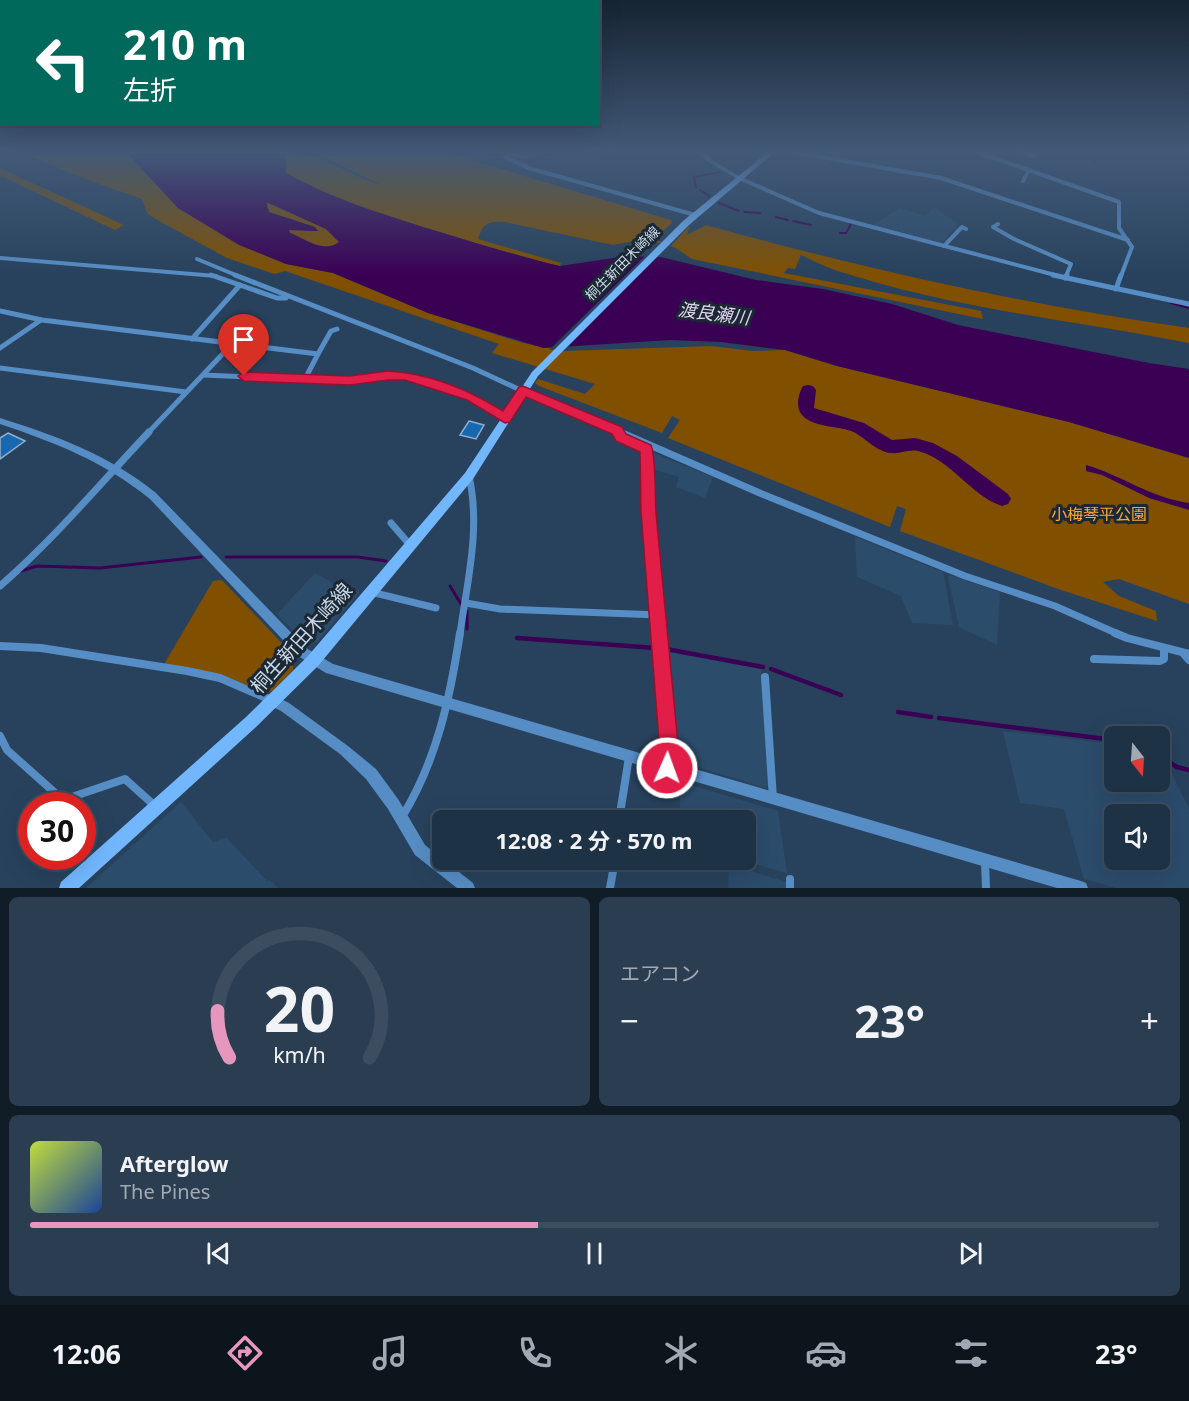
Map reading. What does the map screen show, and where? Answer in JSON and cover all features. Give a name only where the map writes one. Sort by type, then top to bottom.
[{"type":"main road","name":"桐生新田木崎線","points":[[68,888],[273,701],[313,661],[469,476],[527,385],[665,243],[720,193]]},
{"type":"street","points":[[618,193],[694,215]]},
{"type":"street","points":[[774,193],[819,213],[1065,278],[1189,304]]},
{"type":"street","points":[[988,193],[1128,240]]},
{"type":"street","points":[[1095,193],[1119,202],[1119,228],[1128,240],[1131,250],[1116,289]]},
{"type":"street","points":[[998,224],[993,227],[1014,239],[1071,264],[1065,278]]},
{"type":"street","points":[[944,246],[958,229],[962,227],[966,229]]},
{"type":"street","points":[[0,258],[212,275],[277,298],[289,298]]},
{"type":"street","points":[[197,259],[289,298],[473,368],[527,385],[617,431],[762,494],[965,576],[1055,606],[1127,638],[1186,654],[1189,660]]},
{"type":"street","points":[[192,339],[240,285]]},
{"type":"street","points":[[0,311],[42,320],[318,354]]},
{"type":"street","points":[[0,348],[42,320]]},
{"type":"street","points":[[306,379],[331,331],[338,329]]},
{"type":"street","points":[[0,586],[32,558],[86,504],[116,467],[232,344]]},
{"type":"street","points":[[0,368],[186,392]]},
{"type":"street","points":[[203,375],[350,381],[388,375],[406,376],[471,397],[505,418]]},
{"type":"street","points":[[0,421],[81,449],[116,467],[153,495],[294,645],[313,661],[330,669],[1081,888]]},
{"type":"street","points":[[617,431],[621,437],[644,447],[647,451],[646,478],[670,754],[667,768]]},
{"type":"street","points":[[401,819],[440,737],[447,704],[466,603],[473,540],[472,490],[469,476]]},
{"type":"street","points":[[391,523],[411,546]]},
{"type":"street","points":[[371,592],[436,608]]},
{"type":"street","points":[[466,603],[500,609],[659,615]]},
{"type":"street","points":[[0,646],[41,648],[187,671],[220,678],[273,701],[302,719],[358,762],[383,790],[426,857],[468,888]]},
{"type":"street","points":[[1094,659],[1160,661],[1164,659],[1164,649]]},
{"type":"street","points":[[765,677],[773,799]]},
{"type":"street","points":[[0,736],[7,750],[63,800],[124,779],[149,798],[156,808]]},
{"type":"street","points":[[621,810],[629,757]]},
{"type":"street","points":[[985,860],[986,888]]},
{"type":"street","points":[[610,888],[613,870]]},
{"type":"shaded area","points":[[934,207],[958,224],[942,243],[873,225],[900,208],[926,216]]},
{"type":"shaded area","points":[[653,453],[713,477],[705,498],[676,487],[679,477],[649,468]]},
{"type":"shaded area","points":[[855,537],[943,572],[953,625],[912,623],[901,596],[857,577]]},
{"type":"shaded area","points":[[315,573],[333,583],[360,592],[317,642],[306,644],[277,614]]},
{"type":"shaded area","points":[[950,575],[1000,592],[997,645],[959,627],[948,577]]},
{"type":"shaded area","points":[[666,651],[761,669],[769,784],[766,788],[675,760]]},
{"type":"shaded area","points":[[1003,731],[1104,743],[1104,792],[1170,792],[1170,769],[1189,809],[1189,888],[1116,888],[1084,879],[1064,809],[1020,803]]},
{"type":"shaded area","points":[[684,783],[778,811],[787,873],[756,864],[756,810],[680,810],[679,788]]},
{"type":"shaded area","points":[[181,802],[213,842],[227,838],[267,881],[270,880],[278,888],[86,888]]},
{"type":"shaded area","points":[[729,870],[748,870],[786,882],[786,888],[728,888]]},
{"type":"green space","points":[[38,193],[55,193],[124,225],[115,230]]},
{"type":"green space","name":"小梅琴平公園","points":[[126,193],[164,193],[178,208],[286,264],[333,273],[428,313],[523,343],[564,351],[711,346],[753,351],[785,350],[837,366],[1069,422],[1189,458],[1189,604],[1119,579],[1103,582],[1119,596],[1156,611],[1157,621],[1061,590],[900,531],[906,509],[897,506],[890,527],[668,438],[680,420],[672,416],[662,433],[539,386],[535,383],[538,379],[585,394],[595,384],[492,353],[499,344],[285,271],[275,274],[227,258],[152,217],[147,213],[142,199]]},
{"type":"green space","points":[[328,193],[583,193],[671,220],[672,223],[654,239],[671,246],[690,225],[687,235],[706,225],[885,271],[1006,297],[1189,328],[1189,343],[966,304],[878,283],[826,267],[801,255],[795,269],[788,268],[784,273],[981,311],[983,319],[692,259],[674,247],[645,239],[613,245],[499,222],[487,224],[478,239],[561,263],[560,266],[423,227]]},
{"type":"green space","points":[[266,201],[326,229],[340,242],[321,246],[290,233],[289,230],[317,231],[315,227],[269,212]]},
{"type":"green space","points":[[222,580],[293,655],[293,670],[272,691],[266,693],[220,674],[163,666],[213,581]]},
{"type":"water","name":"渡良瀬川","points":[[164,193],[328,193],[423,227],[560,266],[626,256],[661,257],[756,280],[823,289],[892,304],[958,325],[1189,369],[1189,458],[1069,422],[837,366],[785,350],[721,342],[670,340],[543,348],[428,313],[333,273],[286,264],[239,245],[178,208]],"holes":[[[266,202],[326,229],[339,242],[321,246],[290,233],[289,230],[318,231],[315,227],[269,212]]]},
{"type":"water","points":[[1086,465],[1162,496],[1189,503],[1189,510],[1149,498],[1102,475],[1086,471]]},
{"type":"pier","points":[[648,253],[660,254],[566,349],[549,350]]},
{"type":"building","points":[[469,421],[484,425],[476,439],[460,435]]},
{"type":"building","points":[[8,433],[25,441],[0,459],[0,438]]},
{"type":"waterway","points":[[705,193],[709,196]]},
{"type":"waterway","points":[[719,203],[739,211]]},
{"type":"waterway","points":[[744,212],[760,213]]},
{"type":"waterway","points":[[776,217],[788,220]]},
{"type":"waterway","points":[[793,221],[811,225]]},
{"type":"waterway","points":[[840,233],[846,233],[851,224]]},
{"type":"waterway","points":[[1171,303],[1189,308]]},
{"type":"waterway","points":[[808,390],[805,406],[808,412],[815,416],[858,427],[890,447],[912,444],[935,451],[1002,499]]},
{"type":"waterway","points":[[21,571],[37,566],[100,568],[201,557]]},
{"type":"waterway","points":[[226,557],[358,557],[386,561]]},
{"type":"waterway","points":[[450,586],[461,604]]},
{"type":"waterway","points":[[467,611],[467,629]]},
{"type":"waterway","points":[[517,638],[656,648]]},
{"type":"waterway","points":[[666,649],[763,667]]},
{"type":"waterway","points":[[771,669],[841,695]]},
{"type":"waterway","points":[[898,712],[931,717]]},
{"type":"waterway","points":[[939,718],[1104,739]]},
{"type":"waterway","points":[[1170,762],[1189,770]]},
{"type":"route","points":[[244,376],[350,381],[388,375],[406,376],[471,397],[505,418],[523,390],[557,407],[617,431],[621,437],[644,447],[648,457],[646,469],[649,512],[670,754],[667,768]]}]
